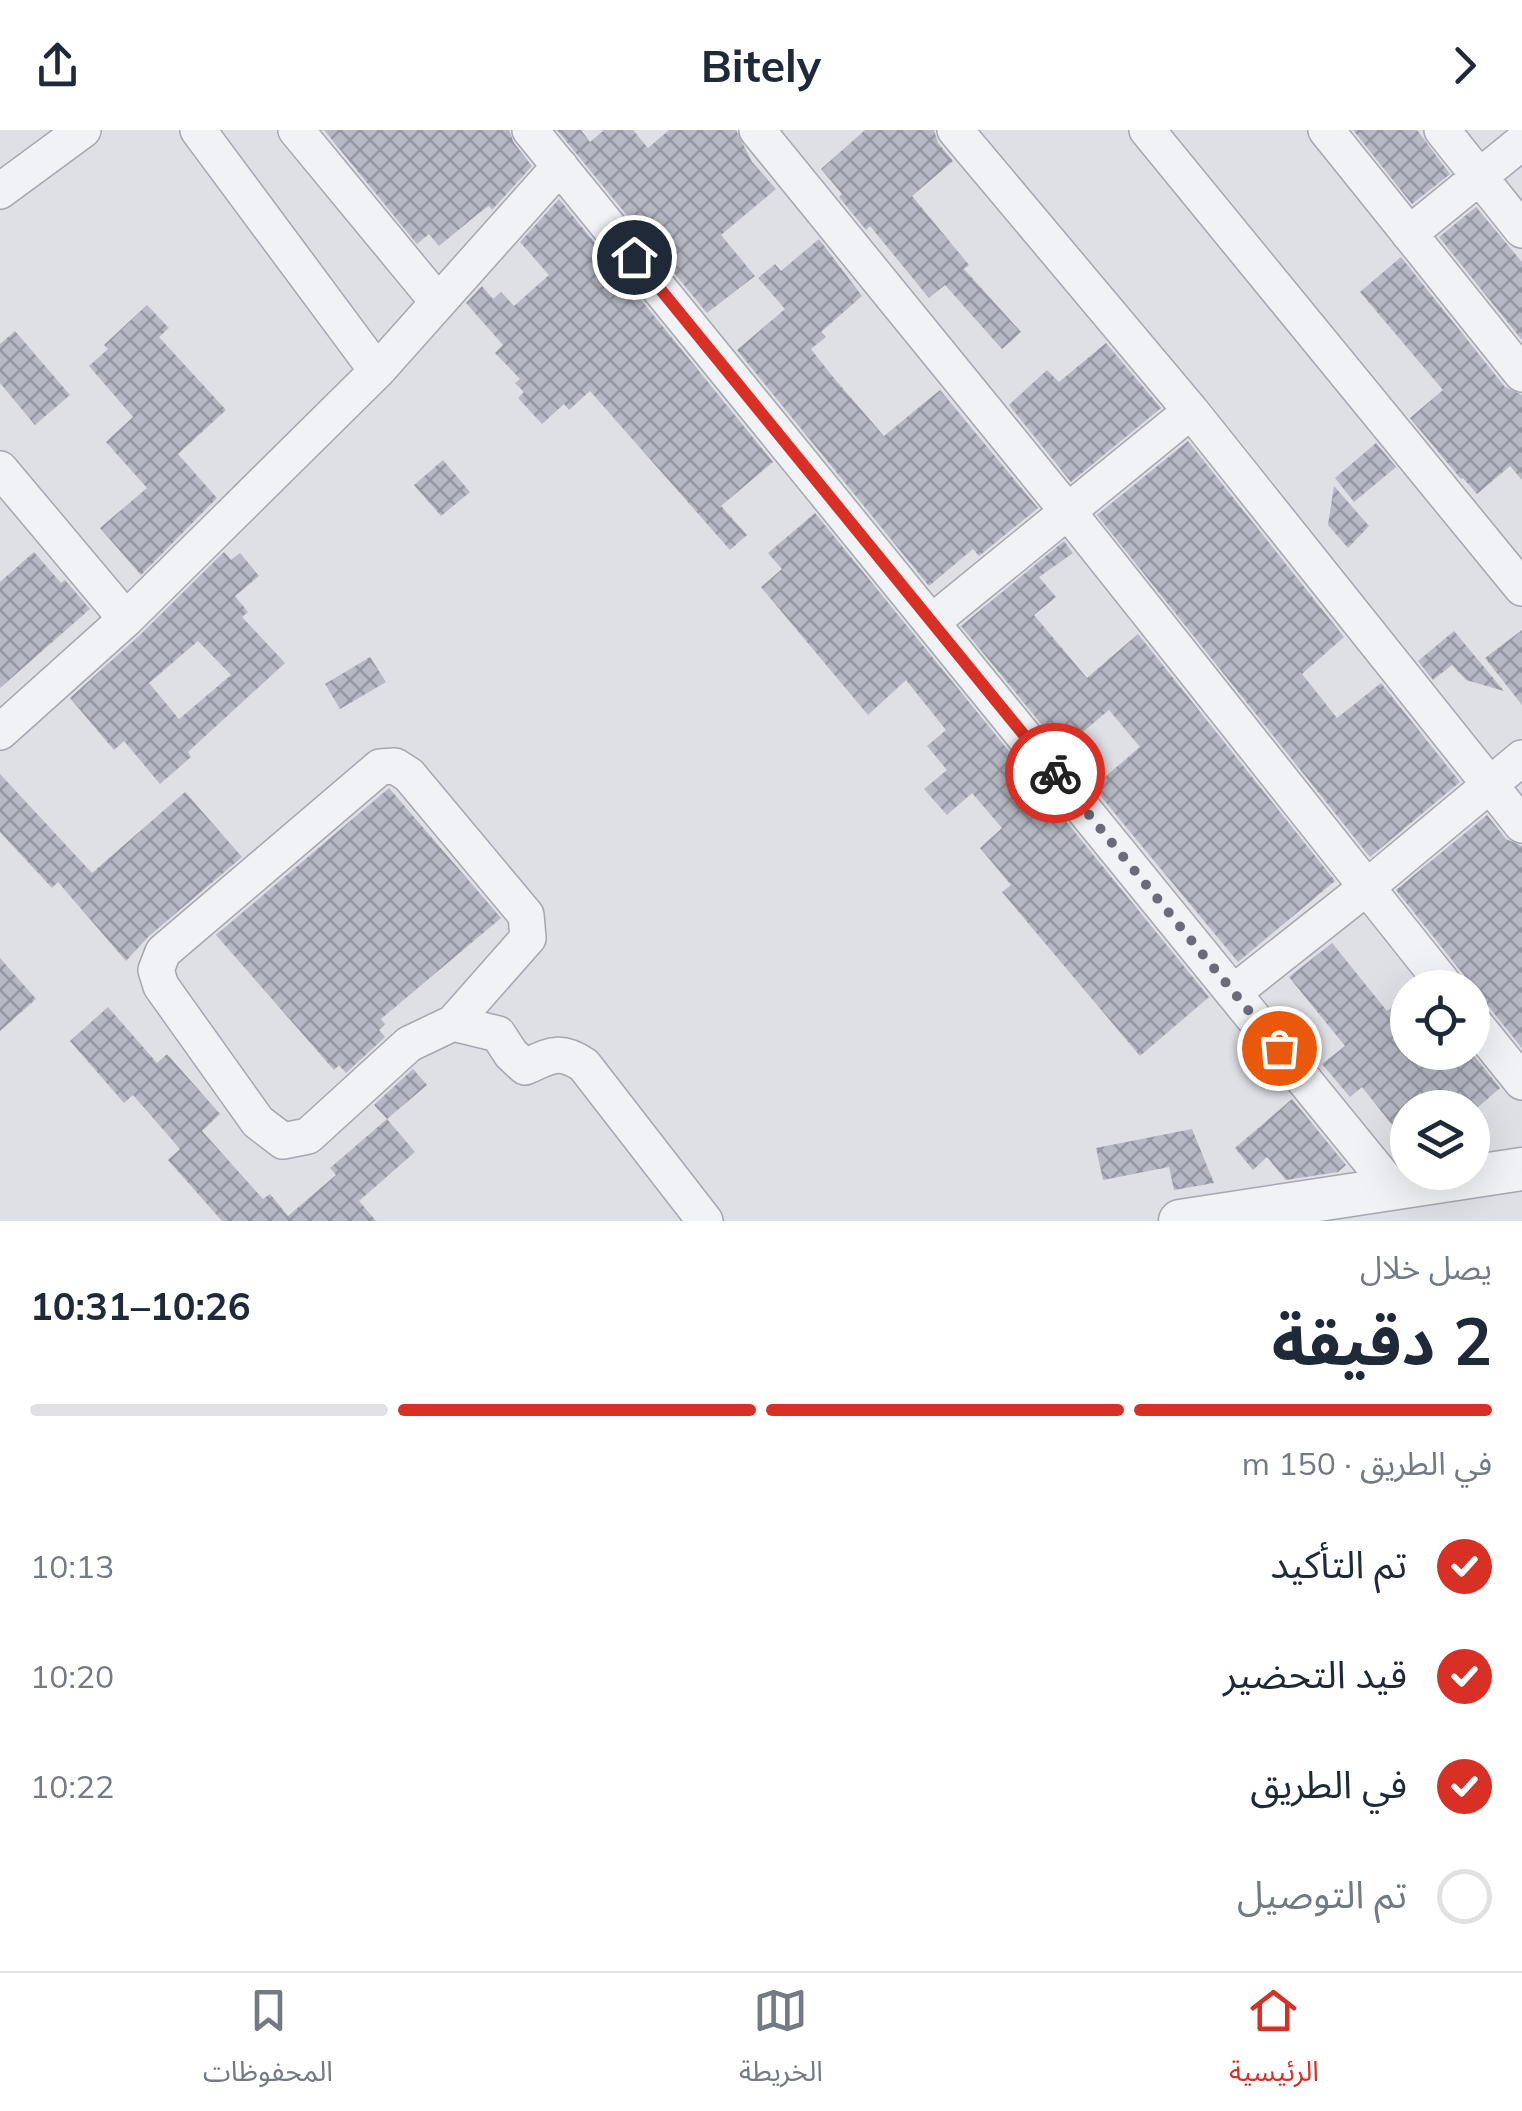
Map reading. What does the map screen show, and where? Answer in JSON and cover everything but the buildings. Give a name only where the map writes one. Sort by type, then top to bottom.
[{"type":"street","points":[[0,191],[83,130]]},
{"type":"street","points":[[198,130],[377,371]]},
{"type":"street","points":[[296,130],[438,302]]},
{"type":"street","points":[[530,130],[1390,1185]]},
{"type":"street","points":[[757,130],[1069,513],[1433,970]]},
{"type":"street","points":[[955,130],[1190,411],[1522,825]]},
{"type":"street","points":[[1146,130],[1522,588]]},
{"type":"street","points":[[1326,130],[1522,374]]},
{"type":"street","points":[[1442,130],[1522,230]]},
{"type":"street","points":[[1410,234],[1522,142]]},
{"type":"street","points":[[0,732],[126,620],[377,371],[560,166]]},
{"type":"street","points":[[932,622],[1190,411]]},
{"type":"street","points":[[0,469],[126,620]]},
{"type":"street","points":[[1234,992],[1367,888],[1522,758]]},
{"type":"street","points":[[453,1023],[528,938],[526,915],[409,775],[395,766],[380,767],[164,952],[156,970],[161,986],[258,1122],[283,1140],[308,1136],[409,1044],[453,1023],[498,1034],[525,1067],[551,1055],[569,1055],[584,1065],[705,1221]]},
{"type":"street","points":[[1490,1042],[1522,1082]]},
{"type":"street","points":[[1490,1174],[1522,1169]]},
{"type":"street","points":[[1199,1220],[1390,1189]]},
{"type":"way so far","points":[[1055,773],[1279,1048]]},
{"type":"route","points":[[634,257],[1055,773]]}]
